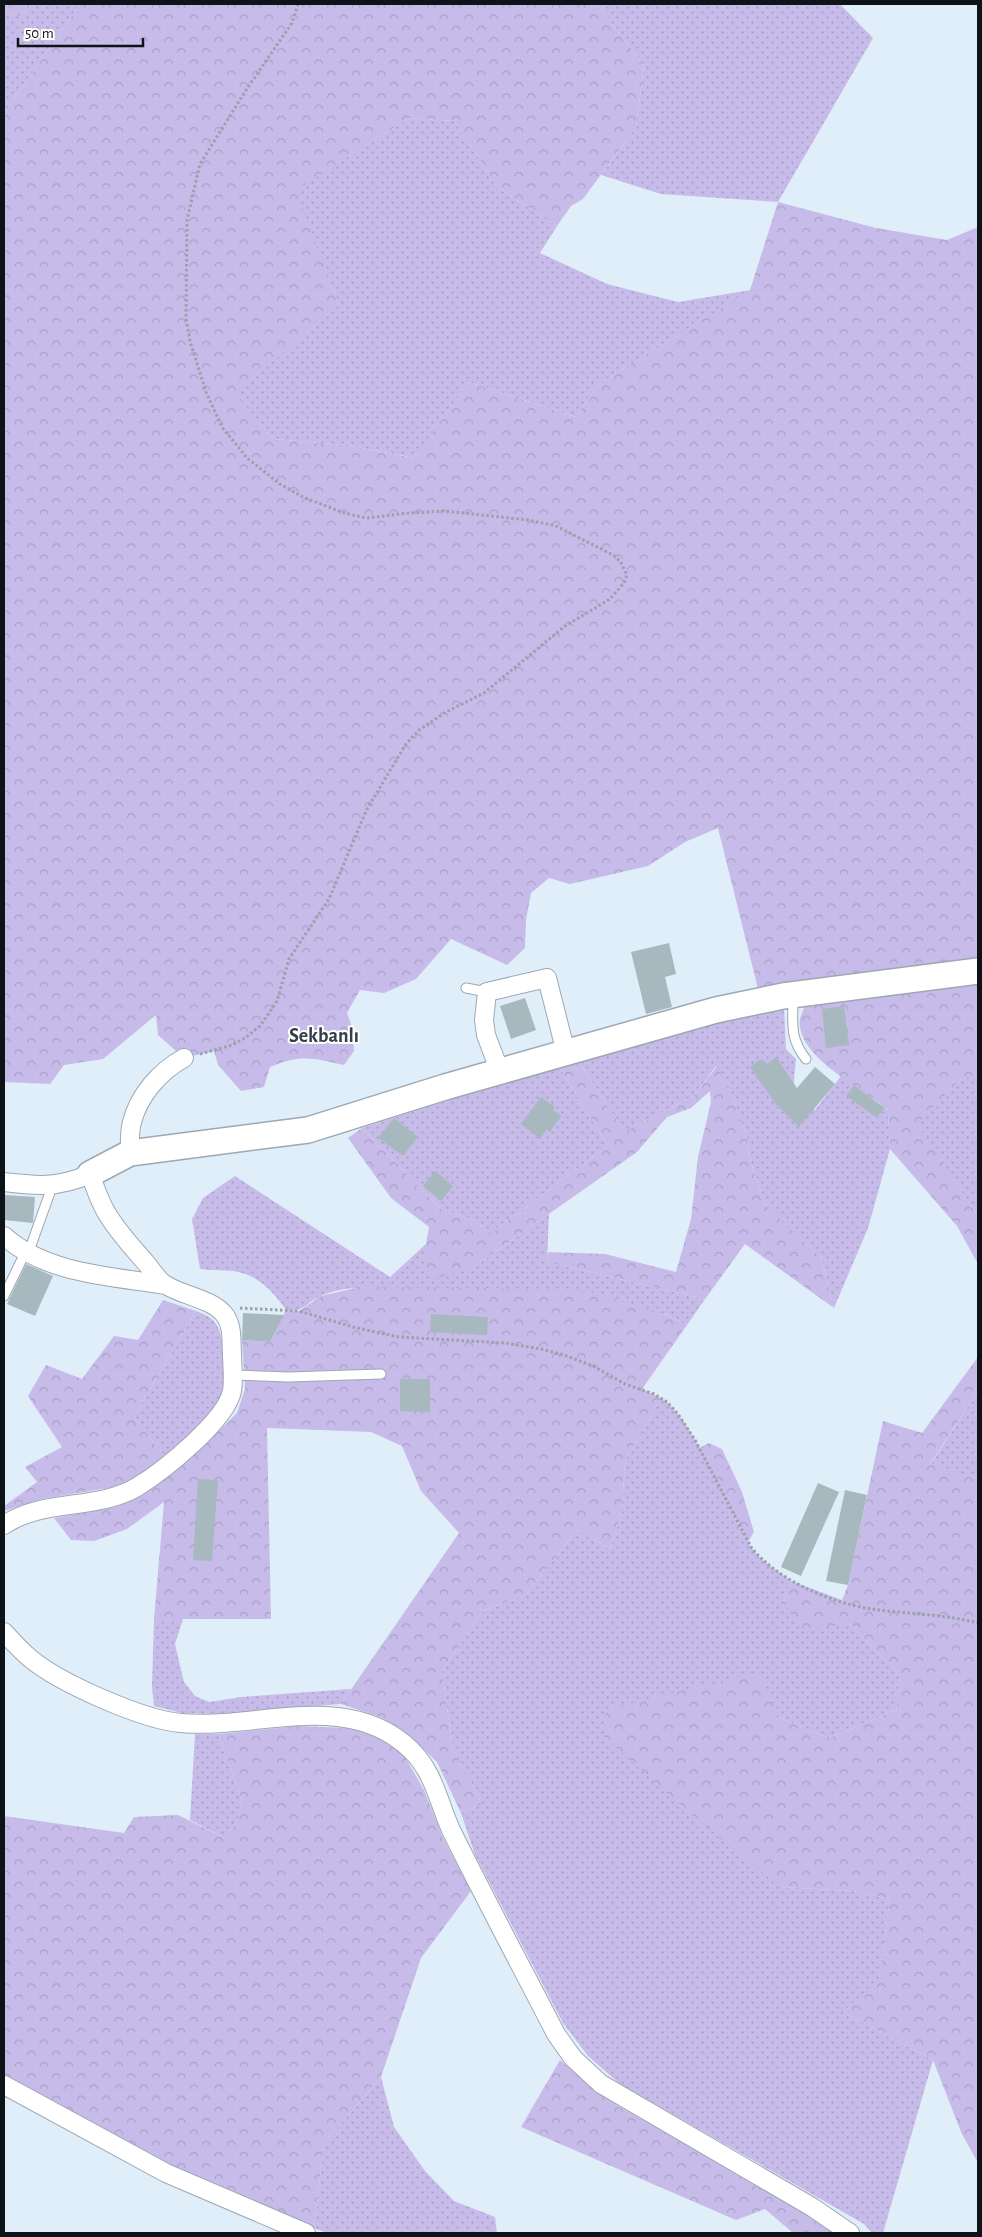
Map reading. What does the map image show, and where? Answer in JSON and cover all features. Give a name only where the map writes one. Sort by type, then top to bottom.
[{"type":"street","points":[[4,1182],[36,1186],[77,1180],[130,1153],[308,1130],[716,1010],[793,994],[978,971]]},
{"type":"street","points":[[500,1072],[486,1035],[484,1020],[487,992],[547,978],[566,1053]]},
{"type":"street","points":[[130,1153],[132,1121],[140,1104],[160,1075],[184,1058]]},
{"type":"street","points":[[90,1174],[101,1202],[114,1225],[165,1285]]},
{"type":"street","points":[[4,1236],[27,1254],[41,1261],[165,1285],[220,1310],[229,1322],[231,1331],[233,1376],[232,1393],[228,1402],[210,1427],[158,1472],[138,1486],[106,1498],[27,1512],[4,1525]]},
{"type":"street","points":[[4,1632],[32,1660],[50,1672],[87,1691],[144,1715],[179,1723],[203,1724],[303,1716],[342,1718],[374,1725],[408,1747],[429,1772],[450,1827],[556,2034],[573,2058],[601,2084],[812,2207],[850,2233]]},
{"type":"street","points":[[4,2085],[172,2175],[306,2233]]},
{"type":"lane","points":[[466,988],[487,992]]},
{"type":"lane","points":[[793,994],[793,1036],[797,1048],[806,1059]]},
{"type":"lane","points":[[4,1296],[27,1254],[53,1184]]},
{"type":"lane","points":[[233,1376],[288,1377],[381,1374]]},
{"type":"path","points":[[184,1058],[214,1051],[245,1038],[260,1026],[269,1014],[276,1001],[289,959],[329,899],[367,809],[406,744],[419,730],[446,712],[484,693],[565,626],[610,599],[624,583],[627,575],[626,569],[613,555],[556,526],[528,520],[445,511],[366,518],[344,513],[303,497],[280,484],[247,458],[222,427],[206,392],[190,341],[186,319],[187,220],[200,164],[248,87],[292,23],[298,4]]},
{"type":"path","points":[[220,1310],[249,1308],[299,1311],[353,1328],[399,1337],[505,1343],[564,1355],[593,1366],[625,1384],[654,1394],[667,1402],[678,1414],[751,1547],[760,1559],[791,1581],[814,1591],[870,1608],[916,1612],[978,1623]]},
{"type":"green space","points":[[4,4],[32,4],[20,16],[4,14]]},
{"type":"green space","points":[[32,4],[80,4],[4,114],[4,14],[20,16]]},
{"type":"green space","points":[[80,4],[597,4],[644,66],[636,127],[583,199],[571,206],[557,226],[497,187],[455,121],[409,118],[296,190],[339,305],[235,393],[273,439],[347,445],[414,458],[469,382],[576,417],[596,386],[750,290],[778,202],[876,228],[947,240],[978,227],[978,965],[759,993],[718,828],[685,842],[648,866],[570,884],[549,878],[531,893],[526,920],[525,948],[507,965],[451,939],[416,979],[384,993],[360,990],[347,1013],[353,1030],[354,1051],[344,1065],[307,1058],[290,1060],[270,1067],[264,1087],[241,1091],[218,1065],[214,1051],[184,1058],[158,1035],[156,1015],[103,1059],[64,1065],[50,1084],[4,1082],[4,114]]},
{"type":"green space","points":[[597,4],[840,4],[873,38],[778,202],[661,194],[601,175],[636,127],[644,66]]},
{"type":"green space","points":[[409,118],[455,121],[497,187],[557,226],[540,253],[607,284],[678,302],[751,290],[596,386],[576,417],[469,382],[415,458],[347,445],[273,439],[234,393],[339,305],[295,190]]},
{"type":"green space","points":[[978,979],[978,1074],[961,1079],[917,1124],[978,1216],[978,1264],[957,1226],[890,1149],[888,1110],[820,1059],[808,1046],[801,1033],[800,1019],[807,1001]]},
{"type":"green space","points":[[784,1007],[786,1049],[796,1059],[793,1090],[815,1110],[841,1076],[854,1085],[847,1096],[877,1118],[885,1108],[888,1110],[890,1149],[868,1228],[834,1308],[821,1257],[794,1234],[765,1204],[751,1163],[746,1134],[731,1093],[716,1066],[694,1096],[624,1132],[576,1057],[714,1022]]},
{"type":"green space","points":[[576,1057],[624,1132],[694,1096],[717,1066],[731,1093],[746,1134],[751,1163],[765,1204],[821,1257],[834,1308],[745,1244],[705,1299],[547,1262],[548,1252],[605,1254],[676,1272],[691,1219],[698,1157],[711,1102],[710,1091],[691,1108],[667,1117],[637,1152],[475,1266],[434,1279],[426,1269],[426,1244],[429,1227],[391,1198],[348,1138],[362,1128],[441,1209],[473,1220],[491,1233],[608,1146],[558,1065]]},
{"type":"green space","points":[[558,1065],[608,1146],[491,1233],[473,1220],[441,1209],[362,1128]]},
{"type":"green space","points":[[978,1074],[978,1216],[916,1124],[961,1079]]},
{"type":"green space","points":[[235,1176],[390,1277],[426,1244],[426,1269],[475,1266],[549,1214],[547,1262],[705,1299],[687,1325],[664,1314],[381,1288],[360,1288],[330,1292],[298,1310],[286,1310],[264,1284],[250,1276],[233,1271],[200,1269],[192,1219],[203,1198]]},
{"type":"green space","points":[[360,1287],[484,1288],[591,1292],[664,1314],[687,1325],[642,1389],[661,1398],[625,1461],[622,1511],[610,1549],[577,1530],[526,1594],[483,1611],[442,1671],[453,1749],[482,1804],[461,1813],[437,1762],[412,1738],[380,1717],[341,1704],[459,1533],[421,1491],[402,1446],[371,1432],[267,1428],[271,1619],[154,1619],[164,1502],[127,1529],[94,1541],[71,1540],[54,1518],[115,1507],[139,1497],[167,1478],[202,1448],[237,1413],[245,1389],[242,1340],[270,1342],[286,1310],[299,1311],[321,1296]]},
{"type":"green space","points":[[163,1300],[196,1311],[134,1417],[165,1457],[142,1475],[121,1486],[41,1499],[4,1511],[4,1506],[37,1482],[25,1467],[62,1447],[28,1396],[46,1365],[82,1379],[114,1336],[138,1340]]},
{"type":"green space","points":[[196,1311],[208,1316],[218,1327],[226,1366],[225,1383],[221,1397],[205,1422],[165,1457],[134,1417]]},
{"type":"green space","points":[[978,1357],[978,1391],[930,1464],[978,1479],[978,2163],[961,2132],[933,2060],[843,2012],[879,1979],[890,1899],[853,1891],[780,1887],[690,1813],[604,1737],[606,1709],[759,1672],[778,1717],[829,1738],[896,1710],[900,1676],[850,1624],[803,1630],[783,1602],[791,1581],[842,1600],[848,1585],[883,1421],[922,1433]]},
{"type":"green space","points":[[978,1391],[978,1479],[930,1465]]},
{"type":"green space","points":[[661,1398],[673,1408],[698,1444],[751,1547],[761,1559],[791,1581],[783,1602],[850,1624],[900,1676],[896,1710],[829,1738],[778,1717],[780,1887],[853,1891],[890,1899],[879,1980],[843,2012],[933,2060],[883,2233],[872,2233],[864,2224],[620,2084],[588,2056],[563,2023],[475,1855],[461,1813],[482,1804],[453,1749],[442,1671],[483,1611],[526,1594],[577,1530],[610,1549],[622,1511],[625,1461]]},
{"type":"green space","points":[[709,1443],[722,1449],[742,1492],[754,1532],[748,1542],[699,1448]]},
{"type":"green space","points":[[154,1619],[183,1619],[175,1644],[184,1682],[195,1696],[209,1702],[241,1697],[351,1689],[341,1704],[221,1714],[182,1713],[154,1706],[152,1687]]},
{"type":"green space","points":[[298,1726],[350,1728],[379,1737],[402,1752],[424,1790],[443,1838],[471,1891],[421,1958],[381,2077],[324,2143],[314,2228],[167,2163],[4,2075],[4,1816],[124,1833],[134,1817],[178,1815],[225,1838],[237,1822],[242,1801],[218,1734]]},
{"type":"green space","points":[[195,1734],[218,1734],[242,1801],[237,1822],[225,1838],[190,1820]]},
{"type":"green space","points":[[560,2060],[600,2094],[621,2108],[732,2167],[841,2233],[793,2233],[765,2209],[736,2220],[521,2127]]},
{"type":"green space","points":[[381,2077],[394,2127],[425,2171],[454,2201],[495,2217],[497,2233],[327,2233],[314,2228],[324,2143]]},
{"type":"building","points":[[669,943],[676,974],[665,977],[672,1007],[646,1014],[631,952]]},
{"type":"building","points":[[525,998],[536,1030],[511,1039],[500,1006]]},
{"type":"building","points":[[844,1006],[849,1045],[826,1048],[822,1009]]},
{"type":"building","points":[[776,1057],[797,1088],[815,1067],[835,1084],[799,1127],[775,1103],[750,1067],[761,1059],[767,1064]]},
{"type":"building","points":[[854,1085],[885,1108],[877,1118],[846,1096]]},
{"type":"building","points":[[541,1097],[555,1107],[553,1110],[561,1116],[550,1132],[547,1129],[540,1139],[521,1124]]},
{"type":"building","points":[[394,1118],[418,1137],[403,1156],[378,1138]]},
{"type":"building","points":[[435,1171],[453,1186],[441,1201],[423,1186]]},
{"type":"building","points":[[4,1195],[35,1197],[33,1223],[4,1220]]},
{"type":"building","points":[[26,1264],[53,1276],[35,1316],[7,1304]]},
{"type":"building","points":[[243,1313],[284,1315],[270,1342],[242,1340]]},
{"type":"building","points":[[431,1314],[488,1317],[487,1335],[430,1332]]},
{"type":"building","points":[[400,1379],[430,1379],[430,1412],[400,1411]]},
{"type":"building","points":[[198,1479],[218,1480],[212,1561],[193,1560]]},
{"type":"building","points":[[818,1483],[839,1492],[801,1576],[781,1567]]},
{"type":"building","points":[[845,1490],[867,1495],[848,1585],[826,1581]]},
{"type":"district","name":"Sekbanlı","points":[[324,1036]]}]
